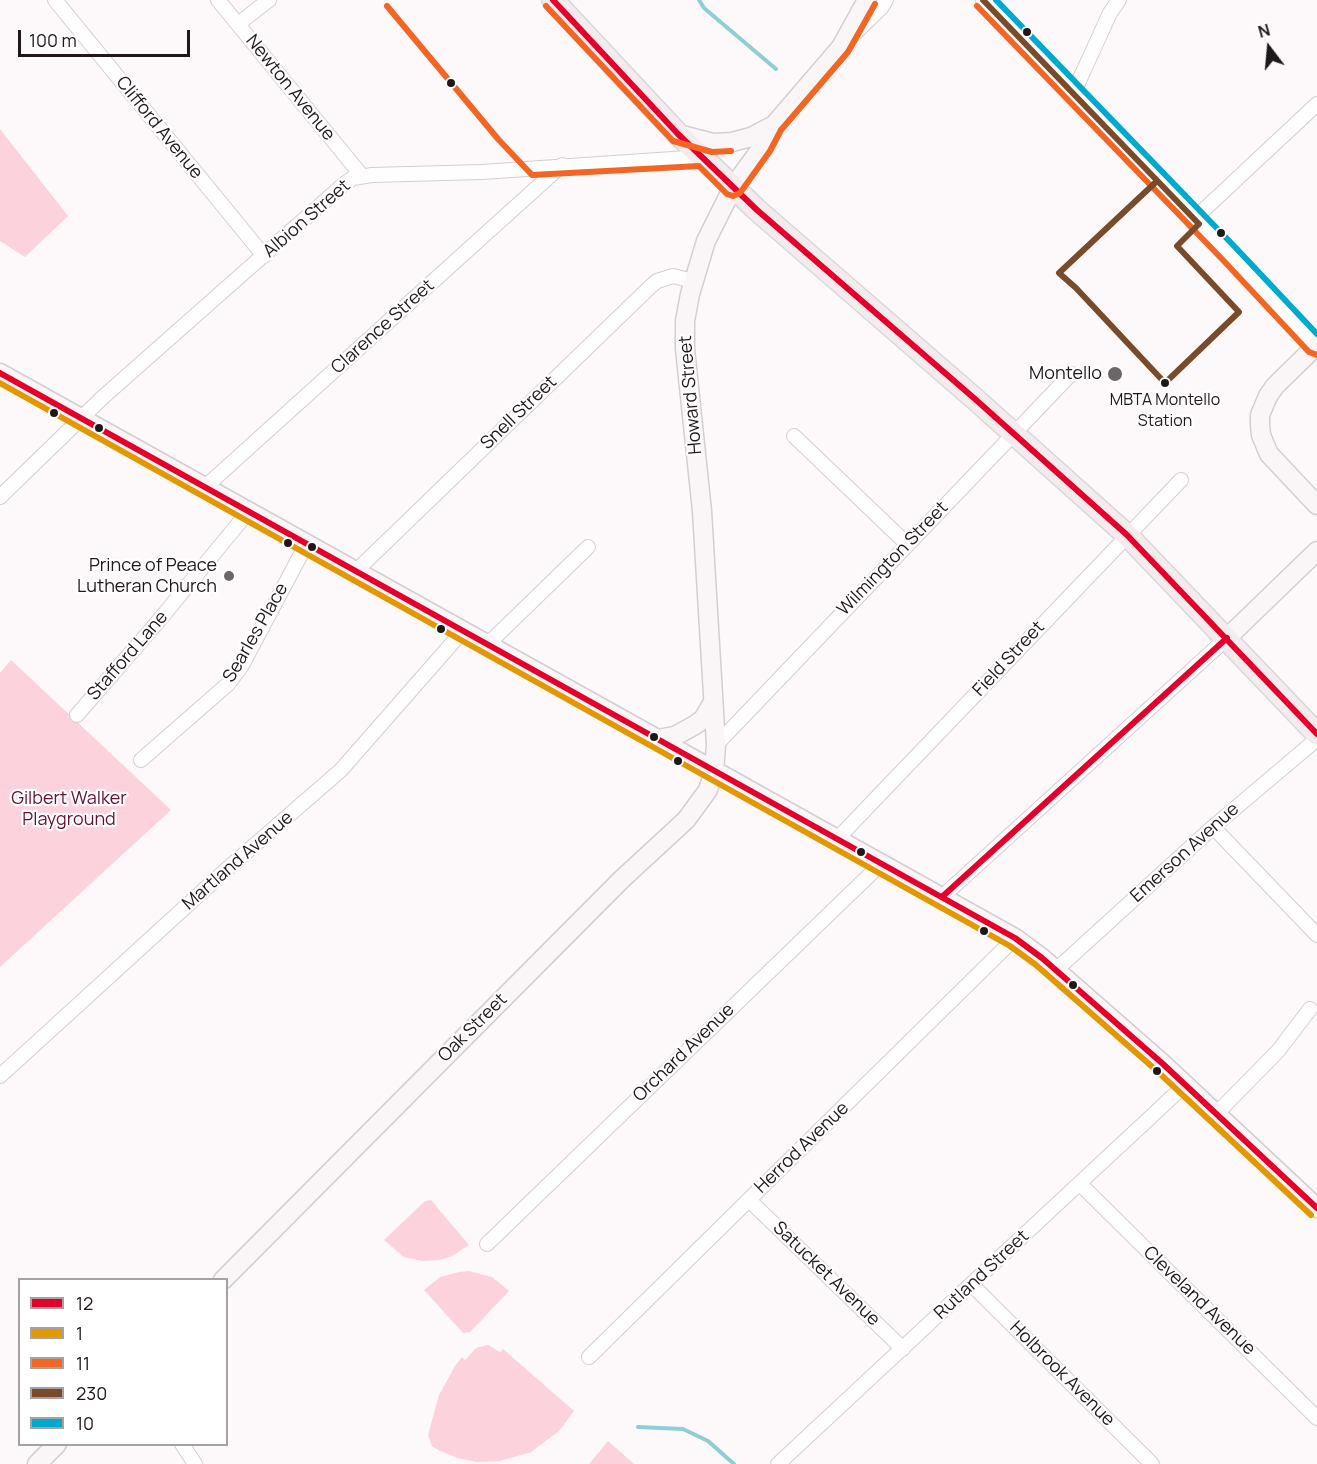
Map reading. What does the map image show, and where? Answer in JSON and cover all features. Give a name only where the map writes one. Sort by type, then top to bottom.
[{"type":"main road","points":[[553,0],[678,134],[733,187],[1127,535],[1317,734]]},
{"type":"main road","name":"Howard Street","points":[[714,772],[716,745],[702,511],[685,349],[685,321],[693,281],[706,242],[733,187],[763,146],[774,125],[841,46],[867,0]]},
{"type":"main road","points":[[678,134],[713,143],[732,142],[774,125]]},
{"type":"main road","points":[[1317,346],[1275,386],[1263,405],[1260,425],[1261,435],[1269,454],[1317,505]]},
{"type":"main road","points":[[0,373],[462,632],[1016,938],[1056,970],[1217,1113],[1241,1139],[1317,1208]]},
{"type":"main road","points":[[1227,638],[1317,551]]},
{"type":"main road","points":[[657,739],[675,736],[695,725],[703,719],[714,702]]},
{"type":"main road","name":"Oak Street","points":[[225,1278],[614,888],[686,820],[704,798],[714,772]]},
{"type":"main road","points":[[38,1464],[55,1446]]},
{"type":"street","name":"Clifford Avenue","points":[[55,0],[264,256]]},
{"type":"street","name":"Newton Avenue","points":[[219,0],[362,176]]},
{"type":"street","points":[[238,24],[269,0]]},
{"type":"street","points":[[841,46],[881,8],[886,0]]},
{"type":"street","points":[[983,0],[1317,346]]},
{"type":"street","points":[[1073,94],[1110,13],[1119,0]]},
{"type":"street","points":[[1194,219],[1317,104]]},
{"type":"street","name":"Albion Street","points":[[0,497],[102,398],[343,185],[362,176],[482,172],[702,157]]},
{"type":"street","name":"Clarence Street","points":[[204,488],[562,165]]},
{"type":"street","name":"Snell Street","points":[[355,572],[657,281],[673,276],[693,281]]},
{"type":"street","name":"Wilmington Street","points":[[716,745],[1071,374]]},
{"type":"street","points":[[794,436],[907,544]]},
{"type":"street","name":"Field Street","points":[[838,838],[1180,480]]},
{"type":"street","name":"Stafford Lane","points":[[77,715],[248,512]]},
{"type":"street","name":"Searles Place","points":[[141,760],[228,684],[240,667],[306,544]]},
{"type":"street","points":[[487,645],[588,547]]},
{"type":"street","name":"Martland Avenue","points":[[0,1076],[227,869],[341,770],[462,632]]},
{"type":"street","points":[[943,896],[1227,638]]},
{"type":"street","name":"Emerson Avenue","points":[[1056,970],[1213,827],[1317,739]]},
{"type":"street","points":[[1213,827],[1317,935]]},
{"type":"street","name":"Orchard Avenue","points":[[486,1244],[882,863]]},
{"type":"street","name":"Herrod Avenue","points":[[589,1357],[1016,938]]},
{"type":"street","points":[[1217,1113],[1278,1051],[1310,1009]]},
{"type":"street","name":"Rutland Street","points":[[778,1464],[1185,1085]]},
{"type":"street","name":"Cleveland Avenue","points":[[1080,1184],[1317,1418]]},
{"type":"street","name":"Satucket Avenue","points":[[749,1200],[903,1348]]},
{"type":"street","name":"Holbrook Avenue","points":[[972,1285],[1152,1464]]},
{"type":"street","points":[[183,1446],[195,1464]]},
{"type":"green space","points":[[0,129],[68,216],[25,257],[0,241]]},
{"type":"green space","name":"Gilbert Walker Playground","points":[[11,660],[171,810],[0,967],[0,673]]},
{"type":"green space","points":[[431,1200],[469,1245],[452,1256],[440,1260],[422,1261],[404,1257],[384,1240],[425,1201]]},
{"type":"green space","points":[[469,1271],[492,1277],[509,1291],[470,1332],[463,1333],[424,1290],[440,1277]]},
{"type":"green space","points":[[488,1345],[500,1352],[503,1349],[574,1411],[559,1431],[531,1452],[500,1461],[476,1462],[438,1450],[432,1446],[428,1435],[439,1395],[455,1366],[462,1357],[465,1360],[476,1348]]},
{"type":"green space","points":[[608,1441],[634,1464],[589,1464]]},
{"type":"waterway","points":[[699,0],[704,8],[776,69]]},
{"type":"waterway","points":[[638,1427],[683,1429],[708,1441],[734,1464]]},
{"type":"transit line","name":"12","points":[[553,0],[678,134],[757,210],[975,399],[1127,535],[1317,734]]},
{"type":"transit line","name":"230","points":[[983,0],[1199,224],[1177,246],[1239,312],[1165,383],[1076,288],[1059,273],[1157,181]]},
{"type":"transit line","name":"10","points":[[996,0],[1317,334]]},
{"type":"transit line","name":"11","points":[[387,6],[498,139],[532,175],[699,166],[727,194],[733,196],[740,193],[770,151],[781,130],[848,52],[875,4]]},
{"type":"transit line","name":"11","points":[[546,6],[673,141],[712,152],[731,151]]},
{"type":"transit line","name":"11","points":[[977,6],[1309,352],[1317,355]]},
{"type":"transit line","name":"12","points":[[0,373],[1015,938],[1042,958],[1163,1064],[1317,1208]]},
{"type":"transit line","name":"1","points":[[0,383],[1010,946],[1036,965],[1157,1071],[1311,1215]]},
{"type":"transit line","name":"12","points":[[943,896],[1227,638]]},
{"type":"place","name":"Montello","points":[[1115,374]]},
{"type":"place","name":"MBTA Montello Station","points":[[1165,383]]},
{"type":"place","name":"Prince of Peace Lutheran Church","points":[[229,576]]}]
